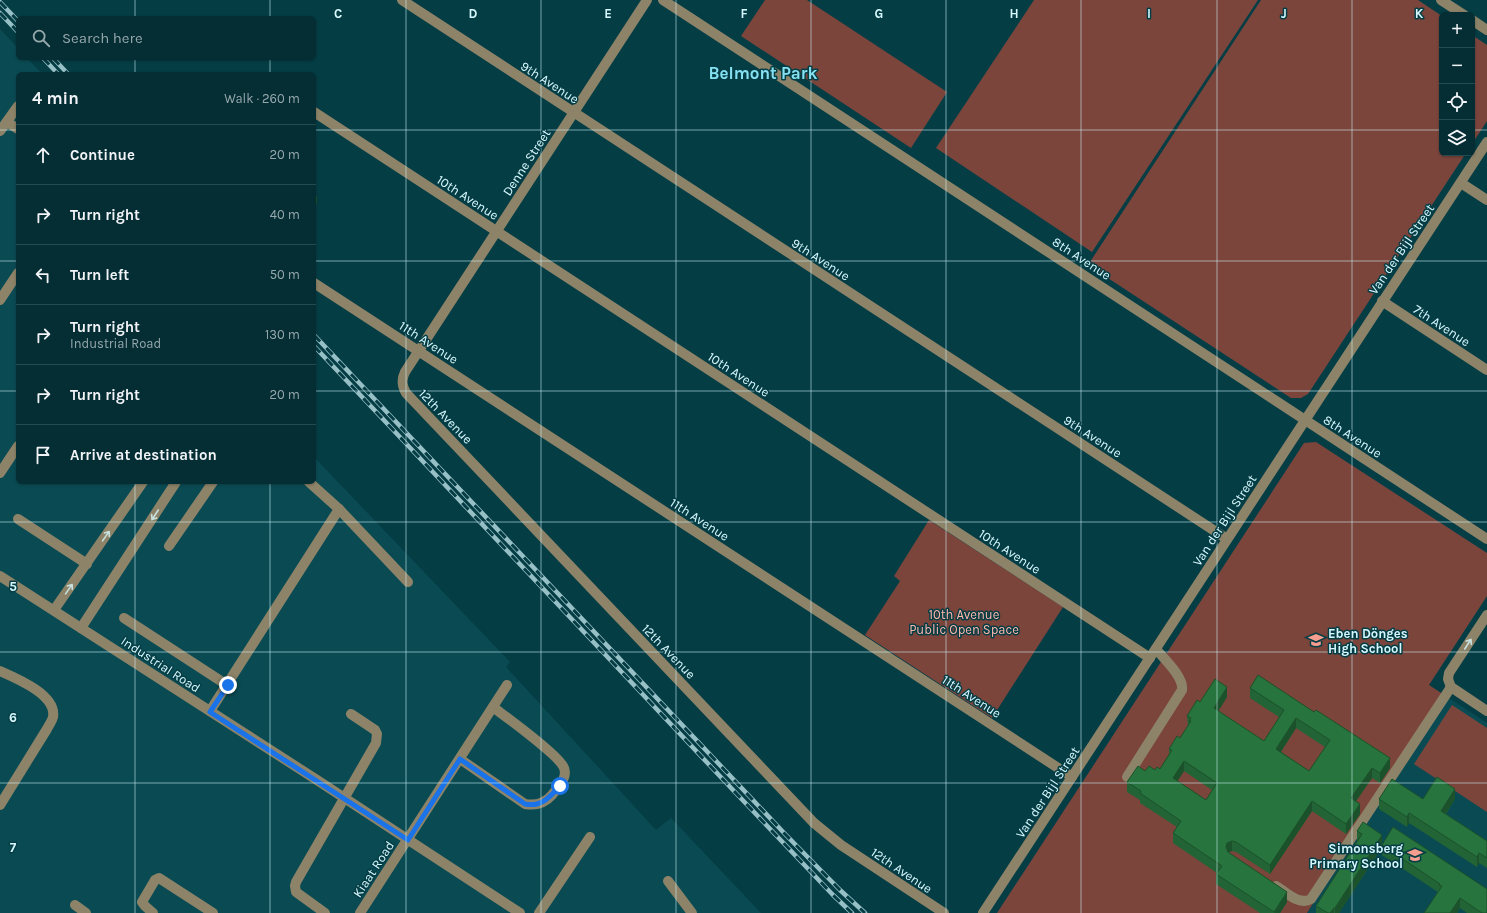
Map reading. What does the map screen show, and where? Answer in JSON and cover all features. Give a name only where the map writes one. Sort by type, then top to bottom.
[{"type":"street","name":"9th Avenue","points":[[402,0],[1227,540]]},
{"type":"street","name":"Denne Street","points":[[402,380],[405,372],[418,351],[647,0]]},
{"type":"street","name":"8th Avenue","points":[[663,0],[1487,539]]},
{"type":"street","points":[[1441,0],[1459,12]]},
{"type":"street","points":[[1475,22],[1487,30]]},
{"type":"street","points":[[0,131],[16,109]]},
{"type":"street","name":"10th Avenue","points":[[316,113],[496,231],[1153,653],[1179,678],[1182,682],[1182,690],[1127,777]]},
{"type":"street","points":[[7,122],[16,128]]},
{"type":"street","name":"Van der Bijl Street","points":[[983,913],[1487,142]]},
{"type":"street","points":[[1460,183],[1487,200]]},
{"type":"street","points":[[0,300],[16,276]]},
{"type":"street","name":"11th Avenue","points":[[316,284],[1072,776]]},
{"type":"street","name":"7th Avenue","points":[[1382,302],[1487,370]]},
{"type":"street","name":"12th Avenue","points":[[402,380],[406,393],[814,823],[841,845],[944,913]]},
{"type":"street","points":[[0,473],[16,449]]},
{"type":"street","points":[[54,610],[142,484]]},
{"type":"street","points":[[81,628],[175,484]]},
{"type":"street","points":[[169,546],[212,484]]},
{"type":"street","points":[[311,484],[339,509],[408,582]]},
{"type":"street","points":[[210,712],[339,509]]},
{"type":"street","points":[[18,519],[87,564]]},
{"type":"street","name":"Industrial Road","points":[[0,576],[520,913]]},
{"type":"street","points":[[1487,615],[1449,673],[1448,679],[1451,687],[1487,711]]},
{"type":"street","points":[[124,618],[228,685]]},
{"type":"street","points":[[0,671],[26,682],[45,697],[50,706],[52,718],[47,729],[0,805]]},
{"type":"street","name":"Kiaat Road","points":[[360,913],[507,685]]},
{"type":"street","points":[[1265,878],[1297,900],[1303,902],[1311,899],[1451,687]]},
{"type":"street","points":[[460,759],[525,804],[539,804],[547,800],[560,786],[565,774],[564,767],[560,761],[493,707]]},
{"type":"street","points":[[326,913],[296,892],[295,886],[376,743],[377,739],[375,730],[351,714]]},
{"type":"street","points":[[539,913],[590,837]]},
{"type":"street","points":[[154,913],[142,902],[155,880],[159,878],[213,913]]},
{"type":"street","points":[[668,882],[692,913]]},
{"type":"street","points":[[75,905],[86,913]]},
{"type":"shaded area","points":[[0,29],[16,46],[16,60],[29,60],[40,72],[16,72],[16,484],[316,484],[316,459],[510,662],[506,667],[656,830],[671,818],[761,913],[0,913]]},
{"type":"shaded area","name":"Simonsberg Primary School","points":[[1449,698],[1487,723],[1487,913],[1307,913],[1381,797]]},
{"type":"green space","points":[[765,0],[807,0],[947,92],[911,148],[741,36]]},
{"type":"green space","points":[[1034,0],[1258,0],[1092,252],[936,148]]},
{"type":"green space","points":[[1261,0],[1418,0],[1439,14],[1439,156],[1464,156],[1308,394],[1301,398],[1291,398],[1088,265]]},
{"type":"green space","points":[[1475,37],[1487,45],[1487,121],[1475,139]]},
{"type":"green space","name":"Eben Dönges High School","points":[[1316,442],[1487,553],[1487,596],[1429,685],[1449,698],[1381,797],[1307,913],[997,913],[1304,443]]},
{"type":"green space","name":"10th Avenue Public Open Space","points":[[929,520],[1063,607],[992,718],[865,635],[900,581],[894,576]]},
{"type":"green space","points":[[1452,705],[1487,728],[1487,812],[1414,764]]},
{"type":"building","points":[[1258,675],[1314,712],[1316,710],[1390,758],[1380,773],[1372,768],[1351,798],[1360,804],[1346,824],[1312,801],[1270,865],[1236,842],[1232,841],[1227,843],[1226,847],[1228,852],[1287,892],[1274,912],[1216,874],[1222,866],[1173,833],[1181,821],[1140,793],[1141,791],[1127,782],[1138,766],[1145,771],[1149,766],[1155,770],[1157,767],[1160,769],[1172,750],[1169,749],[1177,736],[1180,738],[1191,721],[1189,721],[1191,718],[1187,716],[1197,700],[1200,702],[1215,679],[1227,687],[1214,708],[1264,741],[1284,710],[1250,688]],"holes":[[[1296,718],[1330,740],[1309,771],[1276,749]],[[1184,761],[1217,783],[1206,800],[1173,778]]]},
{"type":"building","points":[[1437,777],[1455,789],[1441,811],[1487,841],[1487,858],[1479,853],[1477,857],[1409,813],[1407,817],[1379,799],[1392,779],[1423,799]]},
{"type":"building","points":[[1363,822],[1382,835],[1335,908],[1328,913],[1316,906],[1362,834],[1357,831]]},
{"type":"building","points":[[1393,827],[1487,889],[1487,913],[1482,913],[1460,898],[1450,913],[1424,913],[1442,886],[1382,845]]},
{"type":"railway","points":[[0,2],[16,19]]},
{"type":"railway","points":[[0,13],[16,30]]},
{"type":"railway","points":[[45,60],[56,72]]},
{"type":"railway","points":[[55,60],[66,72]]},
{"type":"railway","points":[[316,337],[785,834],[840,890],[865,913]]},
{"type":"railway","points":[[316,348],[733,790],[852,913]]},
{"type":"place","name":"Eben Dönges High School","points":[[1316,640]]},
{"type":"place","name":"Simonsberg Primary School","points":[[1415,855]]},
{"type":"district","name":"Belmont Park","points":[[763,73]]},
{"type":"route","points":[[228,685],[210,712],[408,840],[460,759],[525,804],[539,804],[547,800],[560,786]]}]
